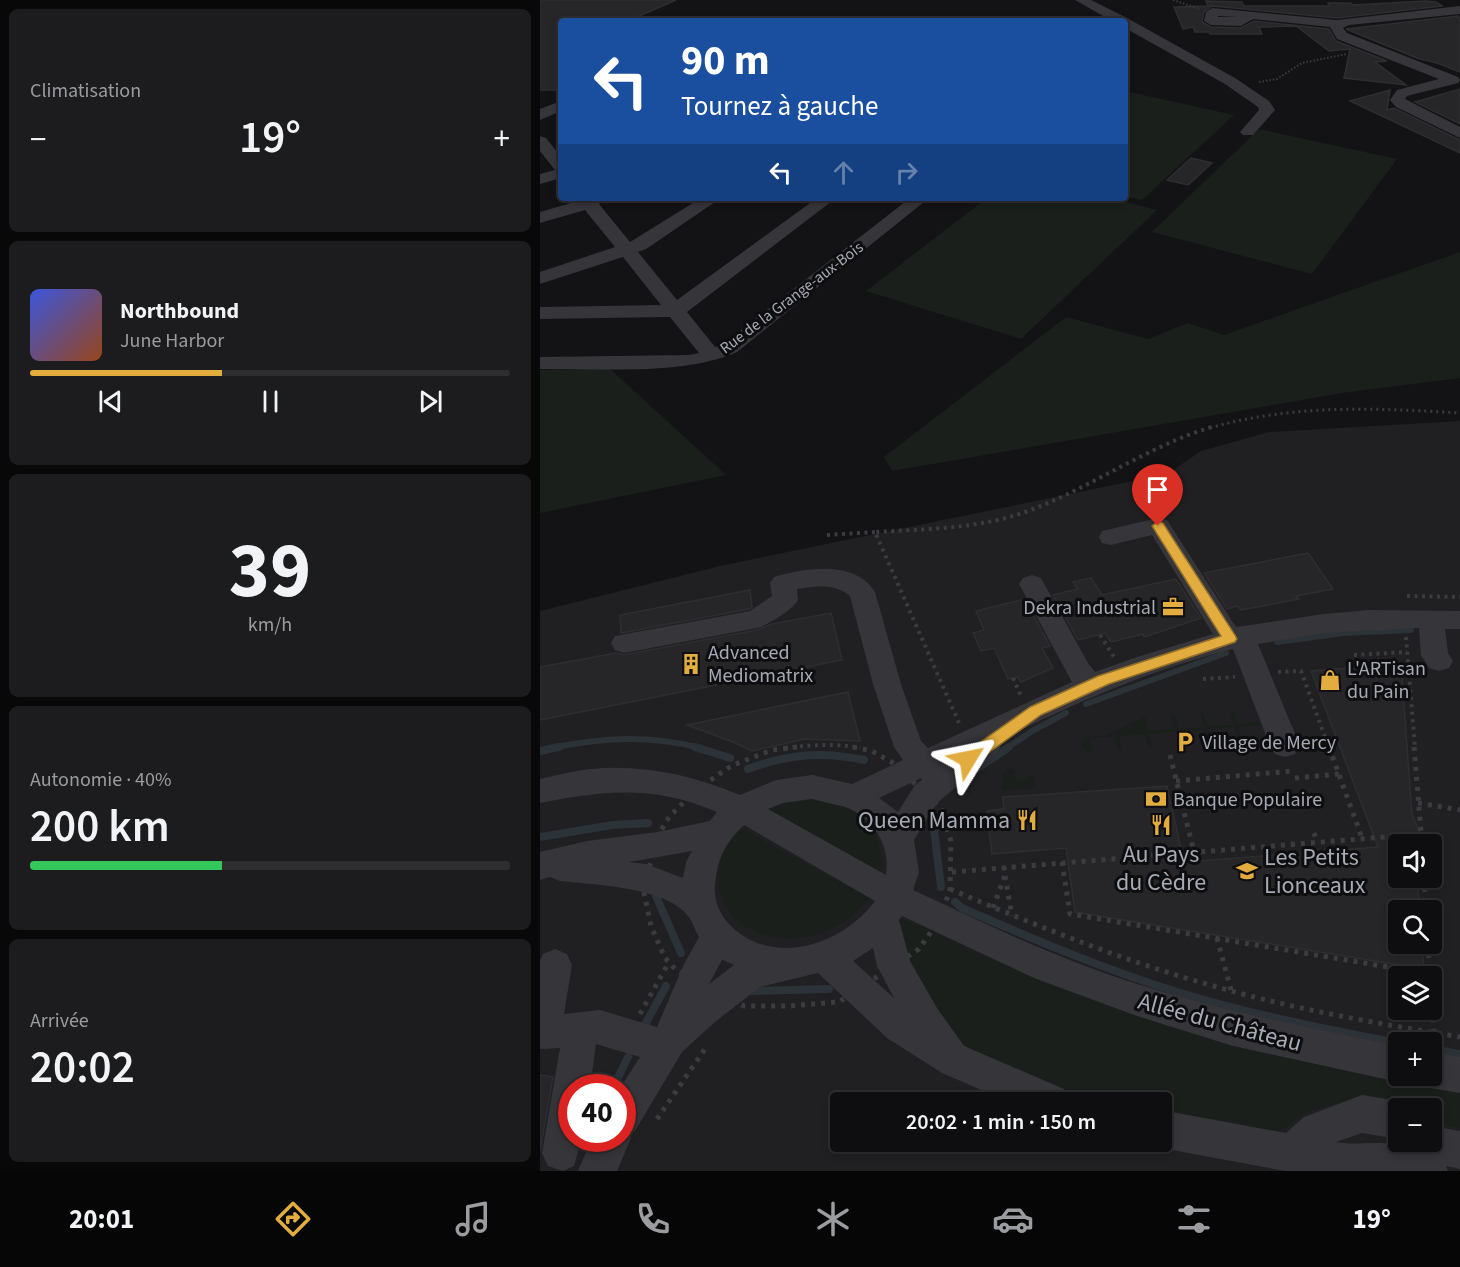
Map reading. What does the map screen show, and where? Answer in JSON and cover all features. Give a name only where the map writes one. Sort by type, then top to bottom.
[{"type":"street","points":[[1081,0],[1111,18]]},
{"type":"street","points":[[1450,0],[1460,8]]},
{"type":"street","points":[[1212,12],[1338,24],[1347,21],[1460,8]]},
{"type":"street","points":[[1338,24],[1338,33],[1342,36],[1453,80],[1402,93],[1397,100],[1460,133]]},
{"type":"street","points":[[1128,28],[1230,81],[1264,104],[1267,110],[1265,115],[1248,132]]},
{"type":"street","points":[[545,96],[558,95]]},
{"type":"street","points":[[540,115],[558,106]]},
{"type":"street","points":[[543,135],[558,162]]},
{"type":"street","points":[[540,179],[558,174]]},
{"type":"street","points":[[540,218],[588,201]]},
{"type":"street","points":[[592,201],[627,250],[712,356]]},
{"type":"street","points":[[540,278],[640,245],[708,201]]},
{"type":"street","points":[[540,313],[675,311],[824,201]]},
{"type":"street","name":"Rue de la Grange-aux-Bois","points":[[540,363],[689,361],[712,356],[730,348],[917,201]]},
{"type":"street","points":[[1111,537],[1158,526],[1235,637],[1250,652],[1289,759]]},
{"type":"street","points":[[624,643],[757,619],[785,599],[783,583],[830,577],[854,583],[862,592],[887,684],[909,747],[923,778]]},
{"type":"street","points":[[1032,584],[1078,670],[1091,686]]},
{"type":"street","points":[[898,838],[923,778],[969,742],[1029,705],[1091,686],[1176,654],[1235,637],[1343,621],[1450,614],[1443,660]]},
{"type":"street","points":[[857,796],[877,784],[923,778],[1029,705]]},
{"type":"street","name":"Allée du Château","points":[[540,791],[590,781],[642,780],[696,790],[741,809],[890,908],[940,919],[1046,967],[1137,1000],[1233,1029],[1388,1062]]},
{"type":"street","points":[[555,965],[543,1034],[600,1028],[666,1045],[734,1004],[751,974],[789,964],[826,958],[858,942],[890,908],[902,877],[903,857],[898,838],[888,821],[874,807],[857,796],[835,789],[812,787],[771,793],[741,809],[716,833],[705,850],[699,868],[697,887],[699,905],[707,922],[718,937],[738,952],[754,958],[789,964]]},
{"type":"street","points":[[543,865],[587,854],[657,845],[716,833]]},
{"type":"street","points":[[543,865],[646,878],[676,889],[699,905]]},
{"type":"street","points":[[890,908],[894,966],[925,1020],[956,1061]]},
{"type":"street","points":[[638,1121],[666,1045],[681,971],[703,957],[718,937]]},
{"type":"street","points":[[826,958],[899,1026],[956,1061],[1028,1092]]},
{"type":"street","points":[[561,1153],[581,1030]]},
{"type":"street","points":[[1442,1072],[1460,1075]]},
{"type":"street","points":[[1324,1158],[1362,1114],[1388,1118]]},
{"type":"street","points":[[1442,1128],[1452,1130],[1460,1137]]},
{"type":"street","points":[[1172,1132],[1324,1158],[1382,1160],[1430,1171]]},
{"type":"street","points":[[1324,1158],[1364,1132],[1388,1136]]},
{"type":"street","points":[[1442,1147],[1460,1150]]},
{"type":"street","points":[[597,1171],[606,1152]]},
{"type":"path","points":[[1173,0],[1212,12]]},
{"type":"path","points":[[1256,82],[1275,82],[1295,65],[1319,58],[1377,50]]},
{"type":"path","points":[[827,535],[999,519],[1028,511],[1158,448],[1203,430],[1251,417],[1325,408],[1460,413]]},
{"type":"path","points":[[875,532],[969,742]]},
{"type":"path","points":[[1407,596],[1450,614]]},
{"type":"path","points":[[1100,634],[1115,659]]},
{"type":"path","points":[[1407,642],[1421,834]]},
{"type":"path","points":[[1353,655],[1407,652],[1443,660]]},
{"type":"path","points":[[1275,664],[1278,672],[1301,671],[1362,837]]},
{"type":"path","points":[[1203,679],[1235,677],[1238,685]]},
{"type":"path","points":[[1013,678],[1029,705]]},
{"type":"path","points":[[812,745],[844,745],[872,751],[923,778],[940,808],[951,841],[952,872],[950,889],[940,919],[919,949],[838,1002],[787,1006],[734,1004],[681,971],[665,958],[643,894],[660,832],[669,817],[696,790],[731,766],[772,750],[812,745]]},
{"type":"path","points":[[1170,755],[1194,852]]},
{"type":"path","points":[[1176,781],[1289,759]]},
{"type":"path","points":[[1296,778],[1339,774]]},
{"type":"path","points":[[1418,803],[1460,810]]},
{"type":"path","points":[[1314,833],[1317,841]]},
{"type":"path","points":[[952,872],[1388,836]]},
{"type":"path","points":[[1062,862],[1070,914],[1388,967]]},
{"type":"path","points":[[1004,867],[1012,916]]},
{"type":"path","points":[[993,908],[1005,875]]},
{"type":"path","points":[[950,889],[1012,916],[1134,962],[1231,990],[1320,1012],[1434,1032],[1433,1020]]},
{"type":"path","points":[[1217,938],[1231,990]]},
{"type":"path","points":[[626,1035],[653,994],[681,971]]},
{"type":"path","points":[[1442,1034],[1460,1037]]},
{"type":"path","points":[[638,1121],[709,1043]]},
{"type":"shaded area","points":[[1128,92],[1234,115],[1142,200],[1128,197]]},
{"type":"shaded area","points":[[1259,129],[1397,159],[1312,274],[1152,232]]},
{"type":"shaded area","points":[[983,201],[1122,201],[1157,210],[1021,339],[866,291]]},
{"type":"shaded area","points":[[1460,252],[1460,378],[1342,393],[892,471],[884,457],[1066,317],[1148,339],[1188,323],[1224,335]]},
{"type":"shaded area","points":[[609,368],[726,475],[540,513],[540,370]]},
{"type":"shaded area","points":[[1460,421],[1460,1171],[540,1171],[540,611],[720,566],[1167,474],[1201,451],[1269,432]]},
{"type":"shaded area","points":[[1230,711],[1233,711],[1237,724],[1263,722],[1264,725],[1238,727],[1242,741],[1239,741],[1234,727],[1208,729],[1212,743],[1209,743],[1204,730],[1179,731],[1182,745],[1179,746],[1175,731],[1149,734],[1152,747],[1148,747],[1145,734],[1119,736],[1122,749],[1118,750],[1115,736],[1089,738],[1092,752],[1086,751],[1081,745],[1083,740],[1089,737],[1105,736],[1145,717],[1148,731],[1174,729],[1171,715],[1174,715],[1178,729],[1204,727],[1201,713],[1208,726],[1234,725]]},
{"type":"shaded area","points":[[1011,768],[1017,773],[1013,776],[1019,782],[1033,774],[1035,788],[1003,790],[1002,774]]},
{"type":"shaded area","points":[[810,797],[843,804],[864,818],[870,825],[878,843],[881,853],[881,873],[765,807],[785,800]]},
{"type":"shaded area","points":[[738,827],[869,898],[843,923],[810,936],[783,938],[759,933],[738,921],[724,904],[718,881],[722,856]]},
{"type":"shaded area","points":[[899,918],[927,928],[977,953],[1065,989],[1322,1064],[1388,1076],[1388,1086],[1439,1086],[1460,1090],[1460,1128],[1442,1124],[1442,1098],[1388,1098],[1388,1106],[1324,1107],[1312,1110],[1276,1132],[1172,1116],[1172,1092],[1058,1092],[974,1052],[953,1035],[904,967]]},
{"type":"building","points":[[540,0],[676,0],[635,18],[558,18],[558,86],[555,90],[540,90]]},
{"type":"building","points":[[1206,1],[1242,2],[1244,6],[1329,6],[1328,3],[1351,3],[1352,5],[1426,1],[1436,2],[1442,6],[1337,18],[1212,6],[1204,12],[1202,22],[1211,27],[1241,28],[1254,21],[1329,29],[1336,41],[1387,61],[1375,62],[1406,85],[1344,78],[1350,49],[1329,51],[1296,26],[1259,27],[1262,34],[1210,34],[1209,32],[1195,32],[1193,27],[1183,29],[1174,7],[1208,6]]},
{"type":"building","points":[[1458,16],[1460,18],[1460,72],[1417,58],[1346,29]]},
{"type":"building","points":[[1460,89],[1460,124],[1415,102]]},
{"type":"building","points":[[1390,90],[1387,110],[1394,108],[1460,140],[1460,153],[1350,101]]},
{"type":"building","points":[[1191,158],[1212,163],[1188,185],[1167,180]]},
{"type":"building","points":[[1308,553],[1333,589],[1296,596],[1299,599],[1241,610],[1238,606],[1227,609],[1204,573]]},
{"type":"building","points":[[1091,578],[1102,595],[1176,579],[1201,618],[1144,637],[1143,634],[1111,642],[1105,633],[1078,640],[1053,595],[1078,589],[1073,582]]},
{"type":"building","points":[[750,590],[752,607],[749,609],[621,633],[620,615]]},
{"type":"building","points":[[1025,599],[1050,646],[1042,648],[1053,668],[1021,682],[1018,677],[1008,679],[994,648],[981,651],[973,633],[984,630],[976,611]]},
{"type":"building","name":"Advanced Mediomatrix","points":[[831,613],[842,660],[540,720],[540,667],[616,653],[624,655],[757,630],[772,624]]},
{"type":"building","points":[[1401,664],[1412,814],[1420,834],[1388,834],[1388,888],[1418,888],[1419,900],[1388,900],[1388,954],[1423,954],[1424,966],[1406,966],[1075,912],[1066,848],[992,854],[987,811],[1004,809],[1003,797],[1167,786],[1184,862],[1378,847],[1311,671]]},
{"type":"building","points":[[848,692],[860,741],[805,739],[752,751],[687,725]]},
{"type":"building","points":[[540,1075],[553,1077],[540,1151]]},
{"type":"waterway","points":[[1277,642],[1343,633],[1411,630]]},
{"type":"waterway","points":[[1086,704],[1226,653]]},
{"type":"waterway","points":[[1007,748],[1066,713]]},
{"type":"waterway","points":[[552,748],[626,739],[663,741],[701,748]]},
{"type":"waterway","points":[[540,751],[559,747]]},
{"type":"waterway","points":[[695,747],[730,758]]},
{"type":"waterway","points":[[978,768],[1009,747]]},
{"type":"waterway","points":[[748,769],[791,757],[819,755],[864,760]]},
{"type":"waterway","points":[[933,821],[941,887]]},
{"type":"waterway","points":[[540,837],[612,825],[648,823]]},
{"type":"waterway","points":[[656,896],[681,953]]},
{"type":"waterway","points":[[955,902],[962,908],[1044,943],[1156,985],[1263,1015],[1388,1041]]},
{"type":"waterway","points":[[646,1023],[666,986]]},
{"type":"waterway","points":[[749,991],[829,989]]},
{"type":"waterway","points":[[1442,1051],[1460,1054]]},
{"type":"waterway","points":[[620,1074],[628,1057]]},
{"type":"place","name":"Dekra Industrial","points":[[1173,607]]},
{"type":"place","name":"Advanced Mediomatrix","points":[[691,664]]},
{"type":"place","name":"L'ARTisan du Pain","points":[[1330,680]]},
{"type":"place","name":"Village de Mercy","points":[[1185,742]]},
{"type":"place","name":"Banque Populaire","points":[[1156,799]]},
{"type":"place","name":"Queen Mamma","points":[[1027,820]]},
{"type":"place","name":"Au Pays du Cèdre","points":[[1161,825]]},
{"type":"place","name":"Les Petits Lionceaux","points":[[1247,871]]},
{"type":"route","points":[[968,759],[1035,711],[1104,680],[1176,654],[1230,639],[1158,526]]}]
